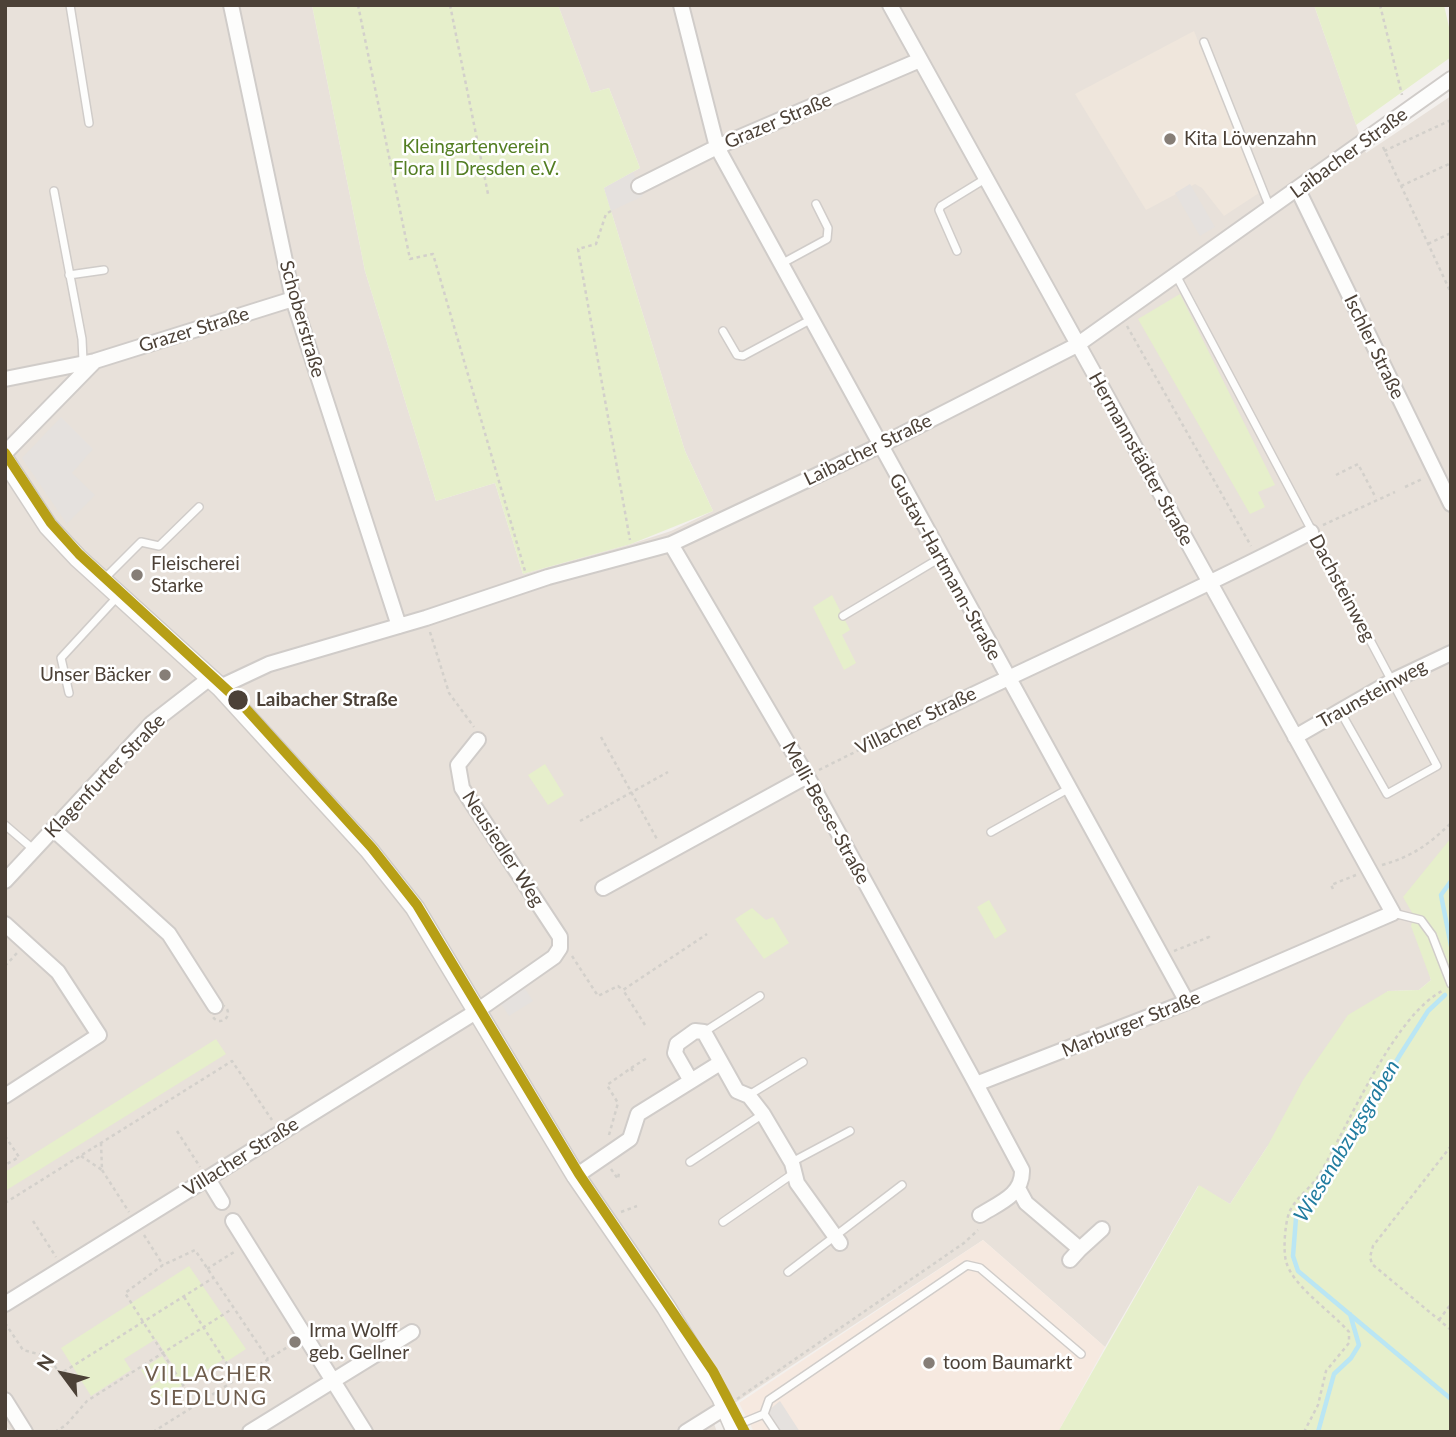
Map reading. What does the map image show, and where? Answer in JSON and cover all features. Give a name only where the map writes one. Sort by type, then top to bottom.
[{"type":"street","name":"Schoberstraße","points":[[231,5],[293,299],[399,626]]},
{"type":"street","name":"Gustav-Hartmann-Straße","points":[[681,5],[717,147],[940,558],[1187,1002]]},
{"type":"street","name":"Hermannstädter Straße","points":[[890,5],[1393,913]]},
{"type":"street","name":"Grazer Straße","points":[[639,186],[717,147],[920,60]]},
{"type":"street","name":"Laibacher Straße","points":[[215,682],[268,663],[426,618],[528,583],[671,544],[879,446],[1077,345],[1451,79]]},
{"type":"street","name":"Ischler Straße","points":[[1298,190],[1451,504]]},
{"type":"street","name":"Grazer Straße","points":[[5,379],[89,361],[293,299]]},
{"type":"street","name":"Grazer Straße","points":[[5,453],[89,361]]},
{"type":"street","points":[[5,460],[48,526],[215,682],[369,850],[415,908],[576,1176],[666,1307],[726,1407],[735,1429]]},
{"type":"street","name":"Villacher Straße","points":[[877,741],[1006,677],[1210,583],[1311,532]]},
{"type":"street","name":"Melli-Beese-Straße","points":[[671,544],[807,776],[976,1084]]},
{"type":"street","name":"Traunsteinweg","points":[[1295,737],[1392,681],[1451,653]]},
{"type":"street","name":"Klagenfurter Straße","points":[[5,881],[152,723],[215,682]]},
{"type":"street","name":"Neusiedler Weg","points":[[478,740],[458,765],[462,788],[560,937],[560,948]]},
{"type":"street","points":[[603,888],[807,776]]},
{"type":"street","points":[[53,828],[169,934],[215,1006]]},
{"type":"street","name":"Marburger Straße","points":[[976,1084],[1187,1002],[1393,913]]},
{"type":"street","points":[[5,924],[58,972],[99,1035],[5,1096]]},
{"type":"street","points":[[477,1010],[554,957],[560,948]]},
{"type":"street","name":"Villacher Straße","points":[[5,1304],[477,1010]]},
{"type":"street","points":[[691,1081],[675,1053],[677,1044],[695,1031],[704,1032],[737,1091],[749,1096],[763,1114],[793,1167],[797,1183],[837,1238]]},
{"type":"street","points":[[576,1176],[631,1139],[638,1114],[720,1063]]},
{"type":"street","points":[[976,1084],[1022,1170],[1019,1190],[1026,1203],[1075,1254],[1102,1229]]},
{"type":"street","points":[[208,1179],[222,1202]]},
{"type":"street","points":[[980,1215],[1019,1190]]},
{"type":"street","points":[[233,1221],[365,1432]]},
{"type":"street","points":[[250,1432],[412,1332]]},
{"type":"street","points":[[5,1400],[25,1432]]},
{"type":"street","points":[[686,1432],[726,1407]]},
{"type":"lane","points":[[70,5],[89,123]]},
{"type":"lane","points":[[1204,41],[1271,209]]},
{"type":"lane","points":[[957,251],[939,211],[941,206],[985,179]]},
{"type":"lane","points":[[54,191],[69,275],[89,361]]},
{"type":"lane","points":[[780,264],[827,239],[828,228],[816,204]]},
{"type":"lane","points":[[69,275],[104,270]]},
{"type":"lane","name":"Dachsteinweg","points":[[1176,275],[1437,766],[1387,794],[1340,711]]},
{"type":"lane","points":[[723,331],[737,355],[743,356],[810,320]]},
{"type":"lane","points":[[103,580],[141,542],[159,546],[199,507]]},
{"type":"lane","points":[[843,616],[940,558]]},
{"type":"lane","points":[[69,693],[61,658],[119,595]]},
{"type":"lane","points":[[991,832],[1068,789]]},
{"type":"lane","points":[[5,825],[33,849]]},
{"type":"lane","points":[[1393,913],[1421,920],[1432,935],[1451,986]]},
{"type":"lane","points":[[704,1032],[760,996]]},
{"type":"lane","points":[[749,1096],[803,1062]]},
{"type":"lane","points":[[690,1162],[763,1114]]},
{"type":"lane","points":[[723,1222],[793,1167],[850,1131]]},
{"type":"lane","points":[[788,1272],[837,1238],[901,1185]]},
{"type":"lane","points":[[735,1429],[764,1414],[769,1401],[967,1265],[981,1268],[1081,1354]]},
{"type":"lane","points":[[764,1414],[776,1432]]},
{"type":"path","points":[[358,5],[410,259],[433,254],[528,583]]},
{"type":"path","points":[[450,5],[488,194]]},
{"type":"path","points":[[1380,5],[1406,111]]},
{"type":"path","points":[[1384,151],[1451,120]]},
{"type":"path","points":[[1376,134],[1451,293]]},
{"type":"path","points":[[1401,186],[1451,163]]},
{"type":"path","points":[[611,211],[606,214],[596,244],[578,249],[634,554]]},
{"type":"path","points":[[1428,244],[1451,233]]},
{"type":"path","points":[[1121,314],[1240,522],[1257,560]]},
{"type":"path","points":[[1336,475],[1358,464],[1376,498]]},
{"type":"path","points":[[1405,487],[1436,472]]},
{"type":"path","points":[[1311,532],[1376,498],[1395,492]]},
{"type":"path","points":[[426,618],[449,693],[474,727],[478,740]]},
{"type":"path","points":[[601,737],[666,855]]},
{"type":"path","name":"Villacher Straße","points":[[807,776],[877,741]]},
{"type":"path","points":[[580,821],[668,772]]},
{"type":"path","points":[[1384,864],[1404,860],[1451,823]]},
{"type":"path","points":[[1333,889],[1331,885],[1369,871]]},
{"type":"path","points":[[623,990],[707,934]]},
{"type":"path","points":[[1161,956],[1209,937],[1210,939]]},
{"type":"path","points":[[5,966],[19,951],[12,945]]},
{"type":"path","points":[[560,948],[569,952],[598,996],[618,986],[623,990],[645,1024]]},
{"type":"path","points":[[1304,1432],[1318,1405],[1326,1371],[1349,1343],[1349,1332],[1332,1311],[1292,1277],[1285,1258],[1288,1214],[1317,1179],[1389,1048],[1417,1012],[1435,994],[1451,986]]},
{"type":"path","points":[[608,1139],[618,1103],[607,1085],[647,1058]]},
{"type":"path","points":[[5,1203],[232,1061],[280,1132]]},
{"type":"path","points":[[177,1131],[208,1179]]},
{"type":"path","points":[[5,1136],[19,1157],[5,1165]]},
{"type":"path","points":[[101,1143],[102,1170]]},
{"type":"path","points":[[1451,1146],[1373,1246],[1370,1256],[1373,1264],[1451,1330]]},
{"type":"path","points":[[81,1156],[102,1170],[163,1265]]},
{"type":"path","points":[[607,1163],[618,1179],[619,1173]]},
{"type":"path","points":[[621,1212],[637,1206]]},
{"type":"path","points":[[726,1407],[964,1243],[982,1224],[980,1215]]},
{"type":"path","points":[[33,1221],[63,1269]]},
{"type":"path","points":[[207,1269],[247,1244]]},
{"type":"path","points":[[195,1404],[125,1293],[163,1265],[195,1250],[268,1359]]},
{"type":"path","points":[[5,1323],[23,1350],[49,1357],[60,1374],[213,1279]]},
{"type":"path","points":[[184,1297],[236,1378]]},
{"type":"path","points":[[1439,1320],[1451,1304]]},
{"type":"path","points":[[55,1432],[66,1425],[87,1401],[232,1309]]},
{"type":"path","points":[[153,1432],[306,1336]]},
{"type":"shaded area","points":[[5,5],[312,5],[365,271],[436,501],[495,483],[523,574],[671,531],[713,511],[685,451],[604,188],[640,168],[609,88],[591,93],[558,5],[1314,5],[1366,153],[1451,96],[1451,838],[1414,916],[1431,980],[1419,990],[1388,991],[1267,1147],[1230,1204],[1198,1186],[1105,1347],[983,1240],[712,1418],[717,1432],[10,1432],[5,1424]]},
{"type":"shaded area","name":"Kita Löwenzahn","points":[[1194,31],[1259,193],[1224,216],[1202,188],[1195,184],[1146,210],[1075,94]]},
{"type":"shaded area","points":[[633,172],[643,196],[611,211],[604,188]]},
{"type":"shaded area","points":[[1190,184],[1215,227],[1200,236],[1175,193]]},
{"type":"shaded area","points":[[61,417],[93,449],[72,473],[95,495],[67,524],[22,458]]},
{"type":"shaded area","points":[[524,987],[533,1001],[509,1016],[500,1002]]},
{"type":"shaded area","points":[[983,1240],[1105,1347],[1058,1432],[754,1432],[739,1403]]},
{"type":"shaded area","points":[[780,1401],[800,1432],[776,1432],[764,1414]]},
{"type":"green space","name":"Kleingartenverein Flora II Dresden e.V.","points":[[312,5],[558,5],[591,93],[609,88],[640,168],[604,188],[685,451],[713,511],[631,544],[523,574],[495,483],[436,501],[365,271]]},
{"type":"green space","points":[[1314,5],[1444,5],[1451,36],[1451,57],[1356,125]]},
{"type":"green space","points":[[1180,294],[1275,485],[1258,492],[1265,507],[1250,514],[1138,319]]},
{"type":"green space","points":[[832,595],[850,630],[842,635],[856,663],[844,670],[813,607]]},
{"type":"green space","points":[[545,764],[564,795],[548,805],[528,775]]},
{"type":"green space","points":[[1451,838],[1451,1432],[1058,1432],[1199,1185],[1230,1204],[1267,1147],[1303,1080],[1348,1015],[1388,991],[1419,990],[1431,980],[1411,926],[1414,916],[1403,897]]},
{"type":"green space","points":[[989,900],[1007,931],[995,939],[977,907]]},
{"type":"green space","points":[[752,908],[766,920],[773,917],[789,943],[764,959],[735,919]]},
{"type":"green space","points":[[216,1039],[226,1054],[5,1191],[5,1172]]},
{"type":"green space","points":[[189,1266],[246,1349],[226,1362],[224,1359],[159,1400],[150,1387],[176,1370],[156,1339],[124,1359],[131,1370],[91,1396],[61,1348]]},
{"type":"green space","points":[[162,1356],[172,1371],[150,1384],[141,1370]]},
{"type":"waterway","name":"Wiesenabzugsgraben","points":[[1451,881],[1441,895],[1451,946]]},
{"type":"waterway","name":"Wiesenabzugsgraben","points":[[1445,995],[1428,1011],[1400,1055],[1337,1161],[1329,1181],[1296,1218],[1293,1256],[1298,1271],[1451,1399]]},
{"type":"waterway","points":[[1318,1432],[1334,1374],[1351,1358],[1359,1345],[1350,1314]]},
{"type":"transit line","points":[[5,453],[51,523],[79,554],[238,700],[372,848],[417,905],[579,1174],[713,1371],[745,1432]]},
{"type":"place","name":"Kita Löwenzahn","points":[[1170,139]]},
{"type":"place","name":"Fleischerei Starke","points":[[137,575]]},
{"type":"place","name":"Unser Bäcker","points":[[165,675]]},
{"type":"place","name":"Laibacher Straße","points":[[238,700]]},
{"type":"place","name":"Irma Wolff geb. Gellner","points":[[295,1342]]},
{"type":"place","name":"toom Baumarkt","points":[[929,1363]]},
{"type":"district","name":"VILLACHER SIEDLUNG","points":[[209,1386]]}]
